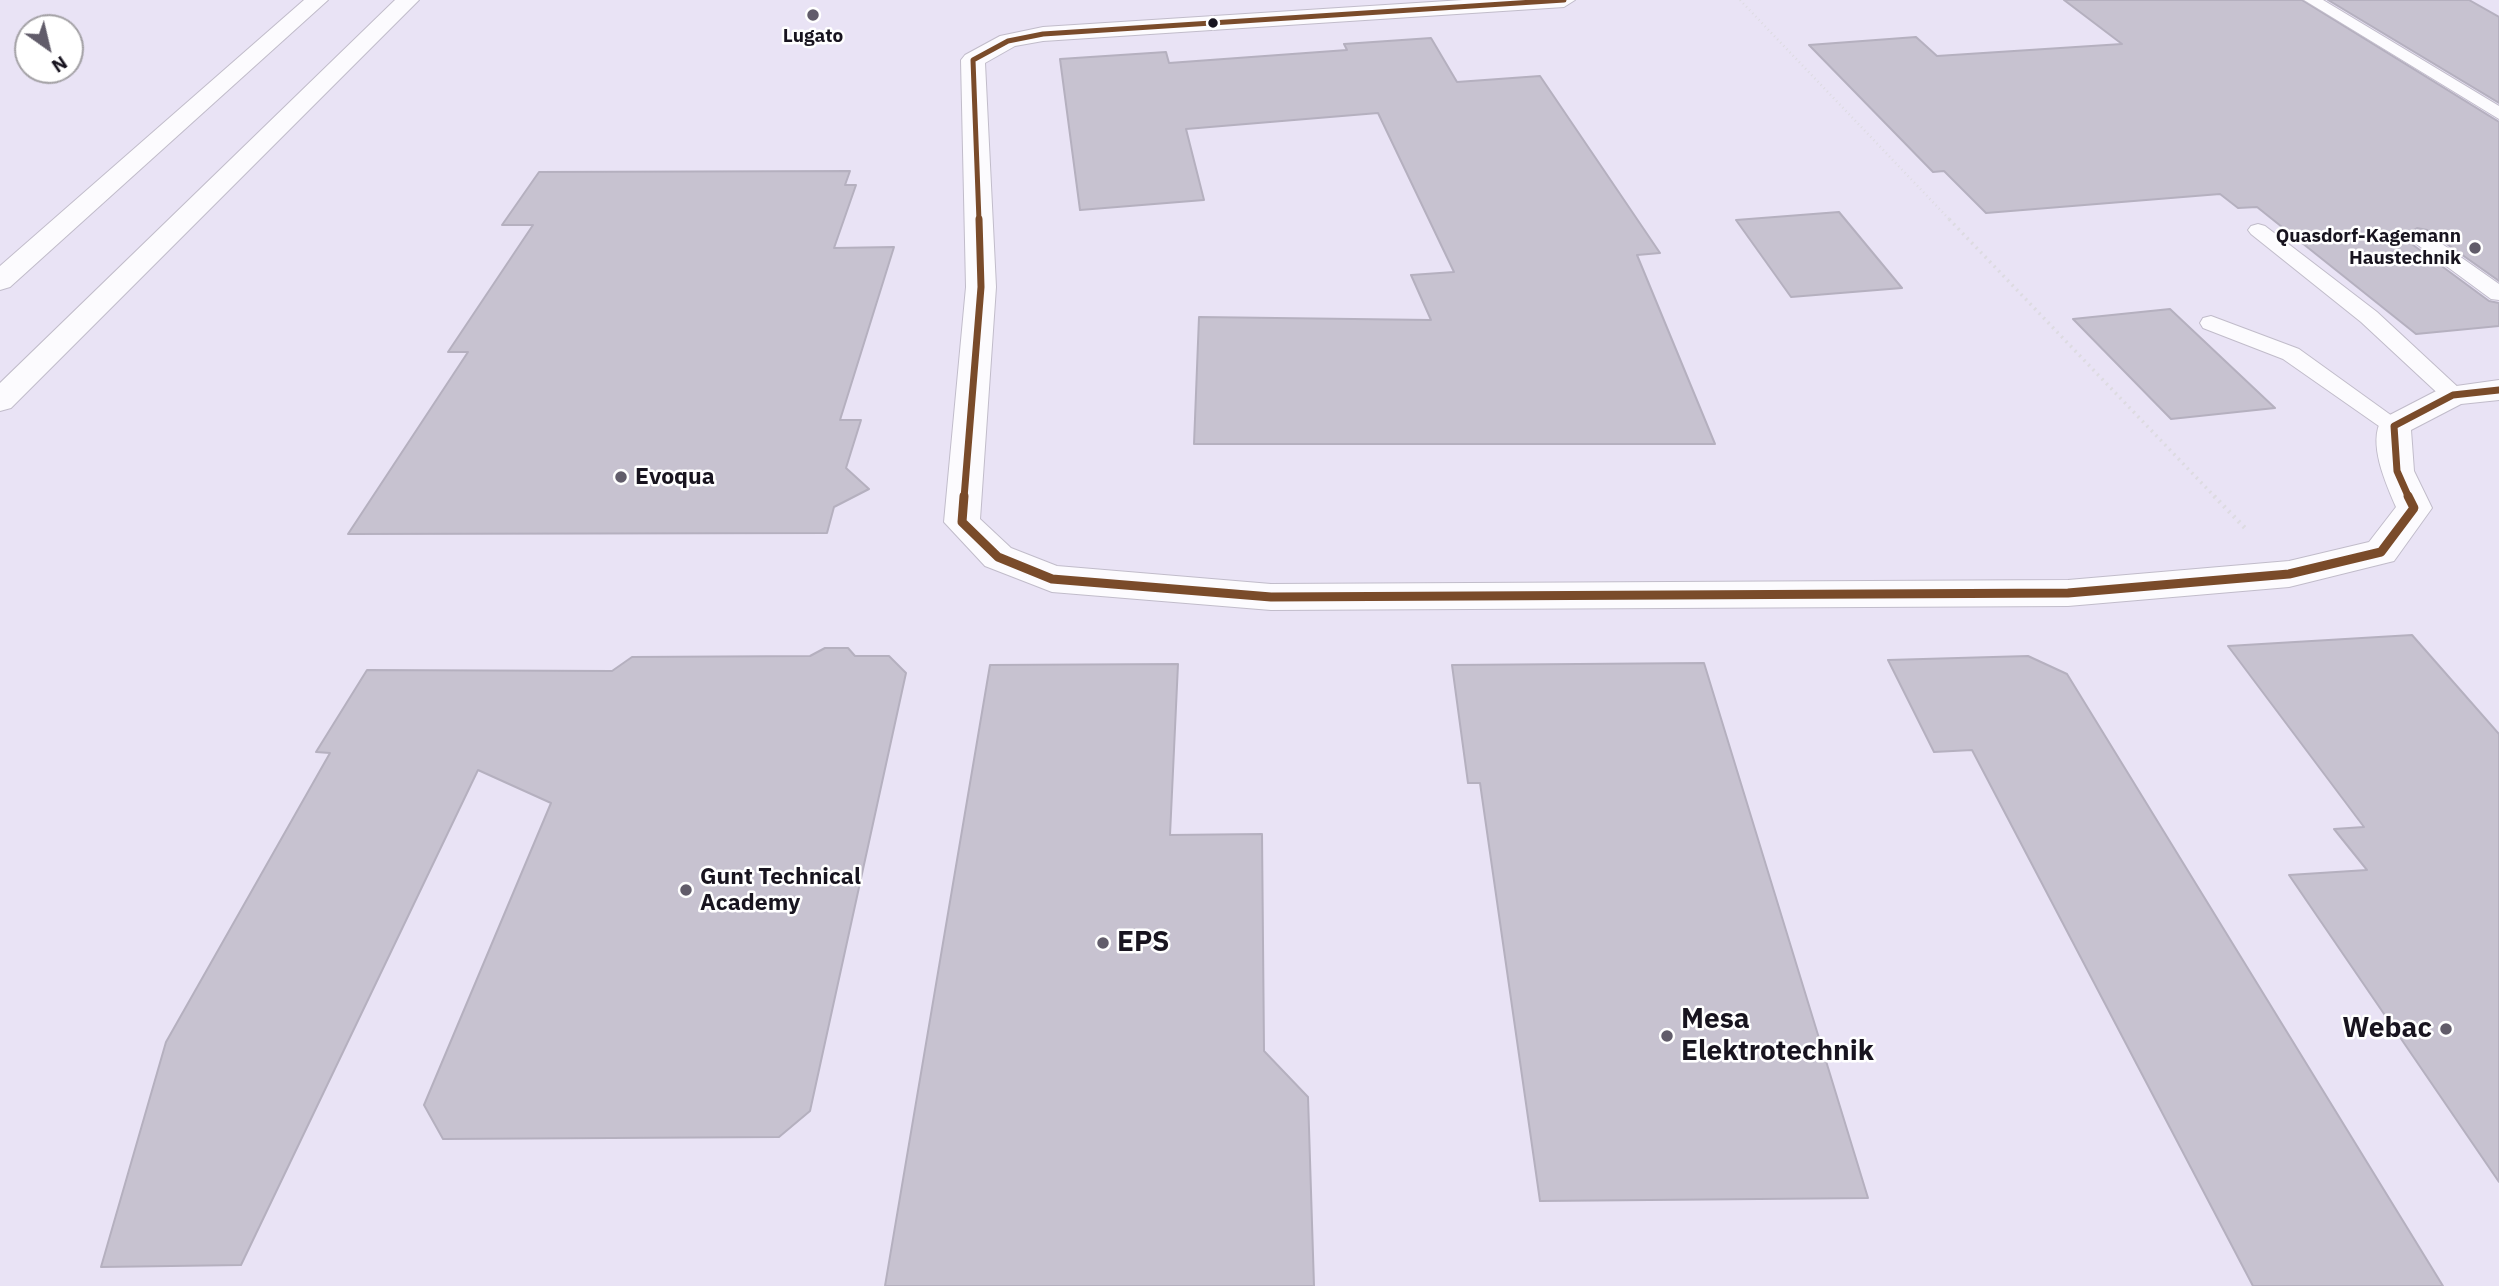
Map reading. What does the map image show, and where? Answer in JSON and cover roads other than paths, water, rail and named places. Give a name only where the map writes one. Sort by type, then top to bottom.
[{"type":"main road","points":[[0,281],[317,0]]},
{"type":"main road","points":[[0,401],[408,0]]},
{"type":"main road","points":[[1564,0],[1421,5],[1043,34],[1009,41],[973,60],[981,287],[962,522],[998,557],[1052,579],[1271,597],[2068,593],[2289,574],[2381,552],[2414,508],[2397,471],[2394,426],[2454,395],[2499,390]]},
{"type":"lane","points":[[2312,0],[2499,114]]},
{"type":"lane","points":[[2258,230],[2369,317],[2454,395]]},
{"type":"lane","points":[[2418,236],[2499,294]]},
{"type":"lane","points":[[2211,323],[2291,354],[2394,426]]},
{"type":"place","name":"Lugato","points":[[813,15]]},
{"type":"place","name":"Quasdorf-Kagemann Haustechnik","points":[[2475,248]]},
{"type":"place","name":"Evoqua","points":[[621,477]]},
{"type":"place","name":"Gunt Technical Academy","points":[[686,890]]},
{"type":"place","name":"EPS","points":[[1103,943]]},
{"type":"place","name":"Webac","points":[[2446,1029]]},
{"type":"place","name":"Mesa Elektrotechnik","points":[[1667,1036]]}]
